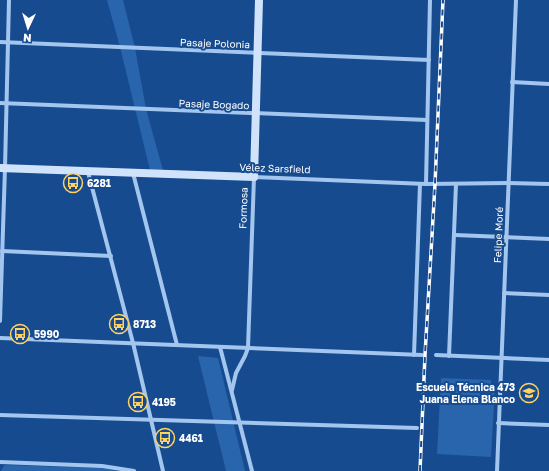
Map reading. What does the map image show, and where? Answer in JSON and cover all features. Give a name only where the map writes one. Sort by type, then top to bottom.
[{"type":"main road","name":"Formosa","points":[[254,177],[259,0]]},
{"type":"main road","name":"Vélez Sarsfield","points":[[3,168],[254,177]]},
{"type":"street","points":[[0,321],[3,168],[7,104],[9,0]]},
{"type":"street","points":[[426,184],[430,0]]},
{"type":"street","name":"Felipe Moré","points":[[496,471],[516,0]]},
{"type":"street","name":"Pasaje Polonia","points":[[0,42],[429,60]]},
{"type":"street","points":[[512,82],[549,84]]},
{"type":"street","name":"Pasaje Bogado","points":[[0,103],[428,120]]},
{"type":"street","points":[[88,171],[133,343],[163,471]]},
{"type":"street","points":[[133,173],[177,345]]},
{"type":"street","name":"Vélez Sarsfield","points":[[254,177],[420,184],[549,184]]},
{"type":"street","name":"Formosa","points":[[232,390],[236,373],[248,348],[254,177]]},
{"type":"street","points":[[414,354],[420,184]]},
{"type":"street","points":[[450,356],[456,184]]},
{"type":"street","points":[[455,235],[549,239]]},
{"type":"street","points":[[1,251],[111,256]]},
{"type":"street","points":[[504,293],[549,295]]},
{"type":"street","points":[[0,338],[422,355]]},
{"type":"street","points":[[220,347],[252,471]]},
{"type":"street","points":[[436,355],[549,360]]},
{"type":"street","points":[[0,415],[417,428]]},
{"type":"street","points":[[498,424],[549,425]]},
{"type":"street","points":[[0,462],[102,466],[134,471]]},
{"type":"shaded area","points":[[107,0],[123,0],[135,48],[146,109],[164,174],[151,174]]},
{"type":"shaded area","points":[[198,356],[218,358],[245,471],[226,471]]},
{"type":"shaded area","points":[[441,378],[491,380],[491,387],[495,387],[491,457],[437,454]]},
{"type":"shaded area","points":[[5,465],[100,468],[117,471],[1,471]]},
{"type":"railway","points":[[420,471],[443,0]]},
{"type":"place","name":"6281","points":[[73,183]]},
{"type":"place","name":"8713","points":[[119,324]]},
{"type":"place","name":"5990","points":[[20,334]]},
{"type":"place","name":"Escuela Técnica 473 Juana Elena Blanco","points":[[529,393]]},
{"type":"place","name":"4195","points":[[138,402]]},
{"type":"place","name":"4461","points":[[165,438]]}]
